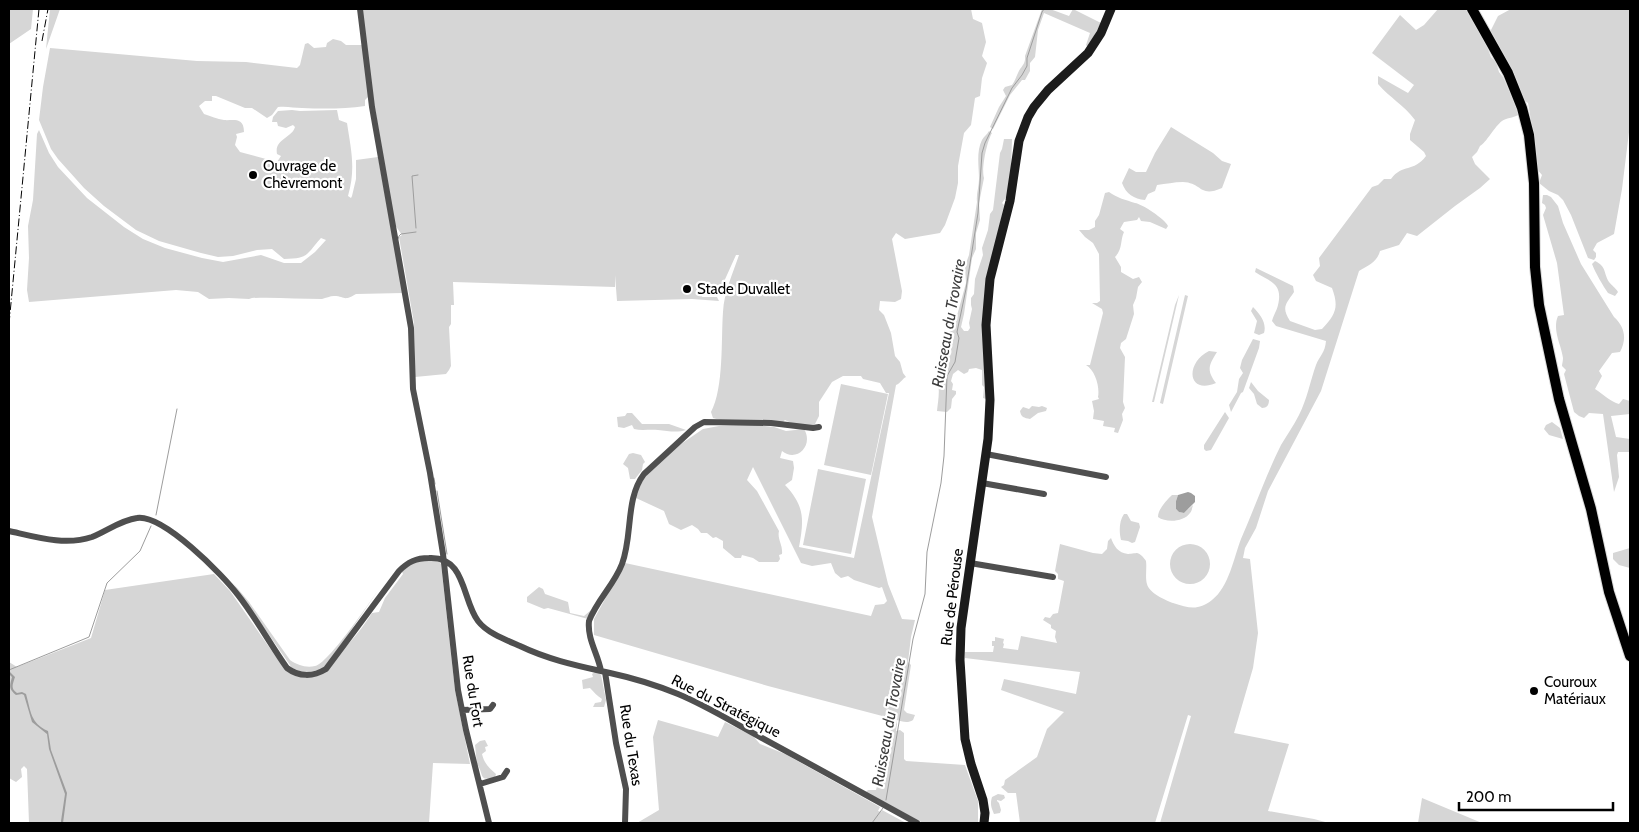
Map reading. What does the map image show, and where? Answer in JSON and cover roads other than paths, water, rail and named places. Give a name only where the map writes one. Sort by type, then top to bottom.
[{"type":"main road","points":[[1472,9],[1508,73],[1522,108],[1529,135],[1534,183],[1535,267],[1539,305],[1559,399],[1591,510],[1609,592],[1630,656]]},
{"type":"street","name":"Rue du Fort","points":[[360,9],[372,107],[411,328],[413,389],[437,511],[462,710],[489,823]]},
{"type":"street","name":"Rue de Pérouse","points":[[984,823],[983,800],[968,756],[963,718],[960,637],[986,454],[990,402],[986,325],[990,279],[1010,201],[1019,141],[1028,117],[1048,90],[1088,53],[1102,33],[1111,9]]},
{"type":"street","name":"Rue du Texas","points":[[625,823],[626,789],[603,671],[591,640],[589,621],[622,564],[635,492],[640,479],[690,432],[704,422],[819,427]]},
{"type":"street","points":[[986,454],[1106,477]]},
{"type":"street","points":[[982,483],[1044,494]]},
{"type":"street","points":[[9,532],[67,541],[90,537],[136,518],[148,518],[159,522],[208,562],[228,582],[288,668],[296,673],[308,675],[317,674],[326,669],[399,571],[408,562],[419,558],[431,557],[444,560]]},
{"type":"street","name":"Rue du Stratégique","points":[[444,560],[453,567],[464,586],[478,621],[489,631],[535,654],[660,687],[700,704],[917,823]]},
{"type":"street","points":[[970,562],[1054,577]]},
{"type":"street","points":[[445,578],[457,575]]},
{"type":"street","points":[[462,710],[490,709],[493,705]]},
{"type":"street","points":[[480,784],[504,778],[507,771]]},
{"type":"waterway","name":"Ruisseau du Trovaire","points":[[886,800],[913,639],[925,594],[927,552],[941,483],[944,456],[947,376],[955,362],[959,338],[957,332],[978,213],[982,153],[1012,88],[1027,66],[1027,58],[1044,9]]},
{"type":"waterway","points":[[416,228],[412,176],[418,175]]},
{"type":"waterway","points":[[398,239],[401,234],[416,232]]},
{"type":"waterway","points":[[156,515],[177,409]]},
{"type":"waterway","points":[[434,478],[435,484]]},
{"type":"waterway","points":[[437,491],[447,554]]},
{"type":"waterway","points":[[9,670],[89,637],[107,583],[140,551],[151,526]]},
{"type":"waterway","name":"Ruisseau du Trovaire","points":[[872,823],[883,808]]},
{"type":"railway","points":[[9,324],[39,9]]},
{"type":"railway","points":[[42,41],[48,9]]},
{"type":"place","name":"Ouvrage de Chèvremont","points":[[253,175]]},
{"type":"place","name":"Stade Duvallet","points":[[687,289]]},
{"type":"place","name":"Couroux Matériaux","points":[[1534,691]]}]
